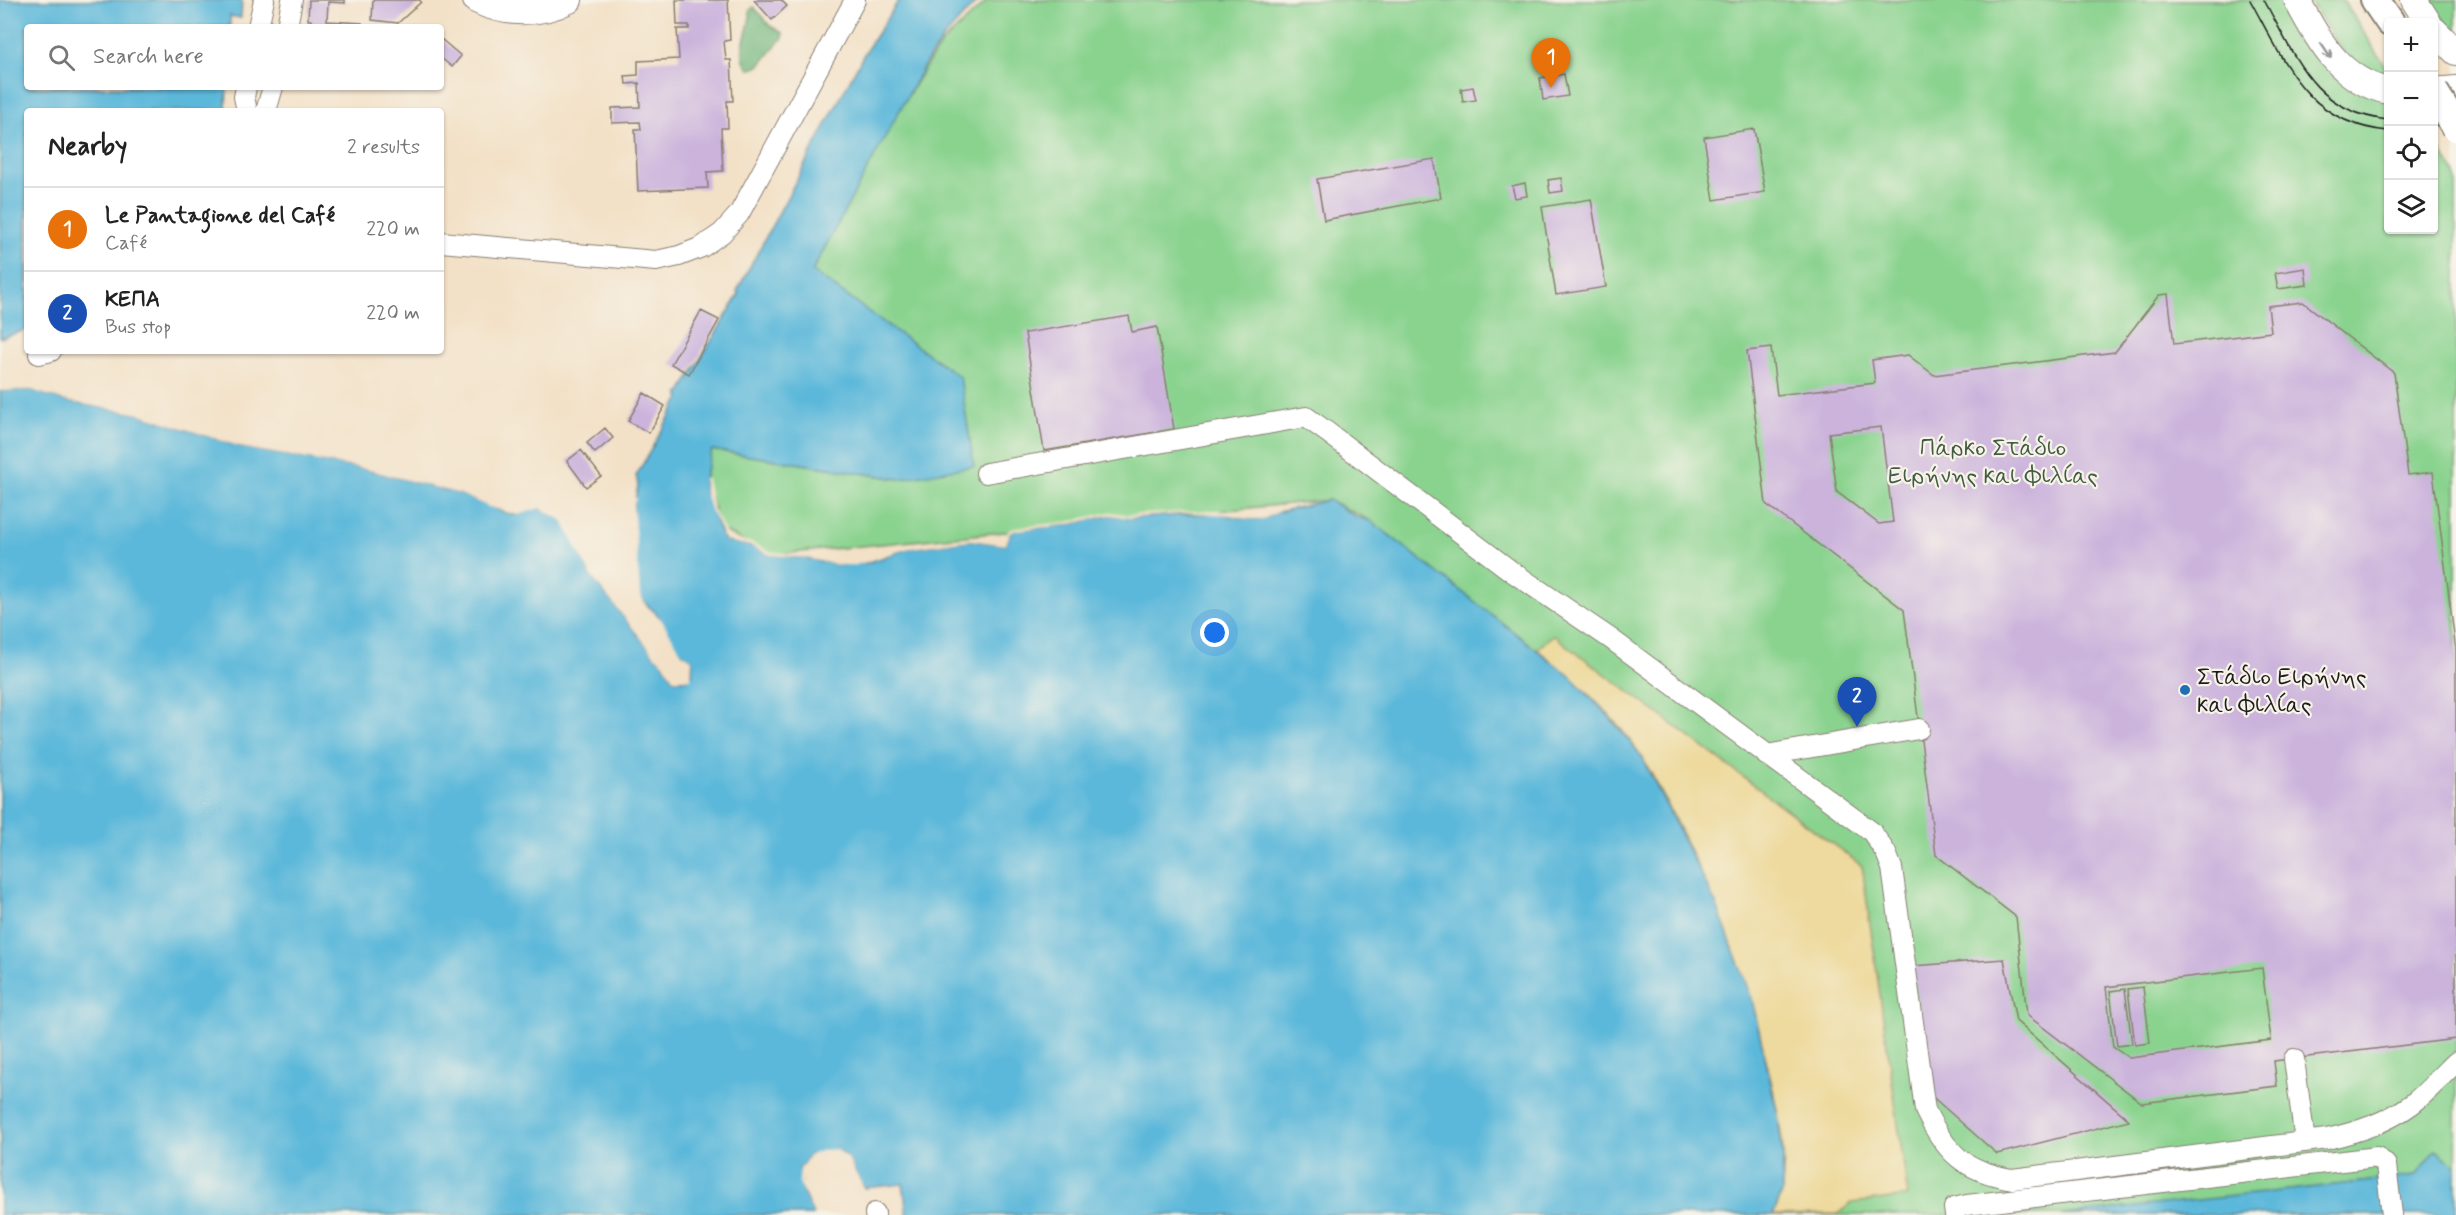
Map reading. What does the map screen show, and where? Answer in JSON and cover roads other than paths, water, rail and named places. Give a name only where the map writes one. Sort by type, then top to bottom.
[{"type":"highway","points":[[2375,0],[2387,18]]},
{"type":"highway","points":[[2438,99],[2456,127]]},
{"type":"main road","points":[[476,0],[496,8],[523,12],[550,8],[569,0]]},
{"type":"main road","points":[[2297,0],[2332,59],[2381,90]]},
{"type":"main road","points":[[2414,0],[2425,18]]},
{"type":"main road","points":[[2438,35],[2456,52]]},
{"type":"main road","points":[[2438,91],[2456,89]]},
{"type":"street","points":[[259,24],[264,0]]},
{"type":"street","points":[[288,24],[292,0]]},
{"type":"street","points":[[444,242],[643,261],[668,259],[696,250],[722,233],[739,214],[855,0]]},
{"type":"street","points":[[245,90],[246,108]]},
{"type":"street","points":[[268,108],[272,90]]},
{"type":"street","points":[[986,473],[1306,417],[1512,571],[1620,646],[1872,832],[1886,853],[1892,868],[1925,1110],[1937,1135],[1952,1154],[1971,1168],[2012,1179],[2305,1142],[2361,1131],[2412,1104],[2456,1062]]},
{"type":"street","points":[[1766,755],[1919,729]]},
{"type":"street","points":[[2294,1059],[2305,1142]]},
{"type":"street","points":[[1955,1215],[1954,1208],[1967,1205],[2376,1157],[2387,1168],[2392,1215]]},
{"type":"water","points":[[0,0],[242,0],[241,18],[230,16],[230,24],[24,24],[24,90],[227,90],[226,108],[24,108],[24,331],[0,338]]},
{"type":"water","points":[[899,0],[978,0],[943,38],[925,64],[812,271],[960,377],[974,466],[899,479],[712,450],[704,478],[704,489],[721,535],[726,541],[751,546],[770,555],[806,558],[837,565],[867,563],[906,549],[970,540],[1006,545],[1010,533],[1018,530],[1067,525],[1110,515],[1128,518],[1217,513],[1246,519],[1264,519],[1278,512],[1329,500],[1357,517],[1371,521],[1569,675],[1607,714],[1640,754],[1717,906],[1752,999],[1778,1115],[1783,1158],[1782,1193],[1773,1215],[907,1215],[903,1184],[864,1188],[848,1159],[837,1149],[809,1156],[800,1169],[803,1192],[814,1215],[0,1215],[0,391],[31,390],[65,401],[140,414],[244,448],[365,469],[460,494],[506,513],[519,515],[536,508],[545,510],[563,521],[568,527],[591,576],[655,656],[663,662],[673,679],[687,680],[692,675],[692,659],[681,652],[659,617],[640,595],[633,525],[633,507],[638,484],[636,476],[680,398],[679,395],[739,294],[737,291],[864,54]]},
{"type":"water","points":[[2436,1150],[2456,1166],[2456,1215],[2062,1215],[2416,1176]]},
{"type":"tram line","points":[[2250,0],[2288,67],[2318,103],[2337,116],[2360,126],[2384,130]]},
{"type":"tram line","points":[[2264,0],[2298,61],[2310,79],[2325,94],[2342,106],[2363,115],[2384,119]]},
{"type":"tram line","points":[[2438,113],[2456,109]]},
{"type":"tram line","points":[[2438,125],[2456,121]]},
{"type":"place","name":"Le Pantagione del Café","points":[[1551,88]]},
{"type":"place","name":"Στάδιο Ειρήνης και Φιλίας","points":[[2185,690]]},
{"type":"place","name":"ΚΕΠΑ","points":[[1857,727]]},
{"type":"park label","name":"Πάρκο Στάδιο Ειρήνης και Φιλίας","points":[[1993,461]]}]
